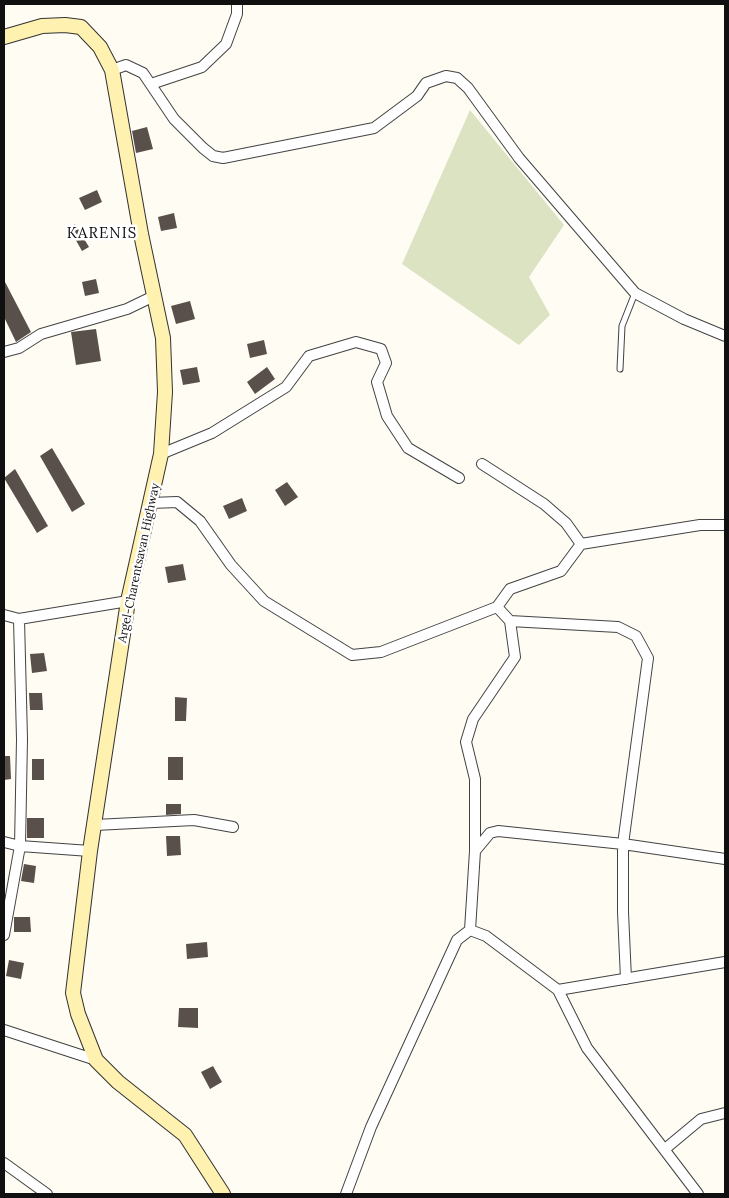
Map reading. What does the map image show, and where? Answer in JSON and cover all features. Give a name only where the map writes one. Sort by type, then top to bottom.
[{"type":"main road","name":"Argel-Charentsavan Highway","points":[[4,37],[42,26],[65,25],[81,27],[100,46],[112,70],[163,338],[165,392],[161,454],[128,601],[90,851],[73,993],[78,1014],[96,1060],[118,1082],[185,1135],[223,1194]]},
{"type":"street","points":[[151,84],[202,67],[226,44],[237,14],[237,4]]},
{"type":"street","points":[[112,70],[126,66],[136,68],[151,84],[174,118],[202,148],[213,156],[224,158],[374,128],[417,96],[426,83],[446,76],[458,78],[468,88],[519,158],[635,293],[684,319],[725,336]]},
{"type":"street","points":[[4,352],[19,348],[41,334],[127,310],[154,296]]},
{"type":"street","points":[[161,454],[212,433],[286,387],[308,356],[356,342],[381,349],[386,363],[378,382],[387,416],[408,448],[459,478]]},
{"type":"street","points":[[482,464],[544,504],[566,523],[581,544]]},
{"type":"street","points":[[151,503],[177,502],[200,522],[231,565],[264,601],[352,655],[380,652],[497,607],[510,589],[561,571],[581,544],[700,525],[725,525]]},
{"type":"street","points":[[4,614],[19,619],[128,601]]},
{"type":"street","points":[[346,1194],[371,1128],[457,940],[470,930],[475,851],[475,779],[466,742],[472,719],[515,657],[510,621],[497,607]]},
{"type":"street","points":[[4,935],[20,846],[22,738],[19,619]]},
{"type":"street","points":[[510,621],[618,627],[636,636],[648,658],[623,844],[622,912],[626,980]]},
{"type":"street","points":[[94,825],[194,820],[232,827]]},
{"type":"street","points":[[475,851],[490,833],[498,831],[623,844],[725,859]]},
{"type":"street","points":[[4,842],[20,846],[90,851]]},
{"type":"street","points":[[470,930],[486,936],[558,990],[587,1048],[698,1194]]},
{"type":"street","points":[[558,990],[725,962]]},
{"type":"street","points":[[4,1030],[96,1060]]},
{"type":"street","points":[[665,1149],[701,1119],[725,1113]]},
{"type":"street","points":[[4,1164],[48,1194]]},
{"type":"lane","points":[[620,369],[622,326],[635,293]]},
{"type":"green space","points":[[470,110],[564,225],[529,277],[550,315],[519,345],[402,264]]},
{"type":"building","points":[[147,127],[153,149],[136,153],[132,131]]},
{"type":"building","points":[[97,190],[102,202],[85,210],[79,198]]},
{"type":"building","points":[[174,213],[177,228],[161,231],[158,217]]},
{"type":"building","points":[[75,224],[89,247],[82,251],[69,228]]},
{"type":"building","points":[[96,279],[99,293],[85,296],[82,282]]},
{"type":"building","points":[[4,280],[31,332],[16,342],[4,317]]},
{"type":"building","points":[[190,301],[195,319],[176,324],[171,306]]},
{"type":"building","points":[[96,329],[101,361],[76,365],[71,332]]},
{"type":"building","points":[[264,340],[267,354],[250,358],[247,344]]},
{"type":"building","points":[[197,367],[200,382],[183,385],[180,370]]},
{"type":"building","points":[[267,367],[275,379],[255,394],[247,382]]},
{"type":"building","points":[[52,448],[85,504],[72,512],[40,456]]},
{"type":"building","points":[[15,469],[48,526],[37,533],[4,478]]},
{"type":"building","points":[[287,482],[298,497],[285,506],[275,490]]},
{"type":"building","points":[[242,498],[247,511],[229,519],[223,506]]},
{"type":"building","points":[[183,564],[186,580],[168,583],[165,567]]},
{"type":"building","points":[[44,653],[47,671],[32,673],[30,654]]},
{"type":"building","points":[[29,693],[42,693],[43,710],[30,710]]},
{"type":"building","points":[[175,697],[187,698],[186,721],[175,721]]},
{"type":"building","points":[[4,756],[10,756],[11,779],[4,780]]},
{"type":"building","points":[[168,757],[183,757],[183,780],[168,780]]},
{"type":"building","points":[[32,759],[44,759],[44,780],[32,780]]},
{"type":"building","points":[[166,804],[181,804],[181,814],[166,815]]},
{"type":"building","points":[[27,818],[44,818],[44,838],[27,838]]},
{"type":"building","points":[[166,836],[180,836],[181,855],[167,856]]},
{"type":"building","points":[[24,864],[36,866],[34,883],[21,881]]},
{"type":"building","points":[[14,917],[30,917],[31,932],[14,932]]},
{"type":"building","points":[[207,942],[208,957],[187,959],[186,944]]},
{"type":"building","points":[[9,960],[24,963],[21,979],[6,976]]},
{"type":"building","points":[[179,1008],[198,1008],[198,1028],[178,1027]]},
{"type":"building","points":[[213,1066],[222,1082],[210,1089],[201,1072]]},
{"type":"district","name":"KARENIS","points":[[102,234]]}]
